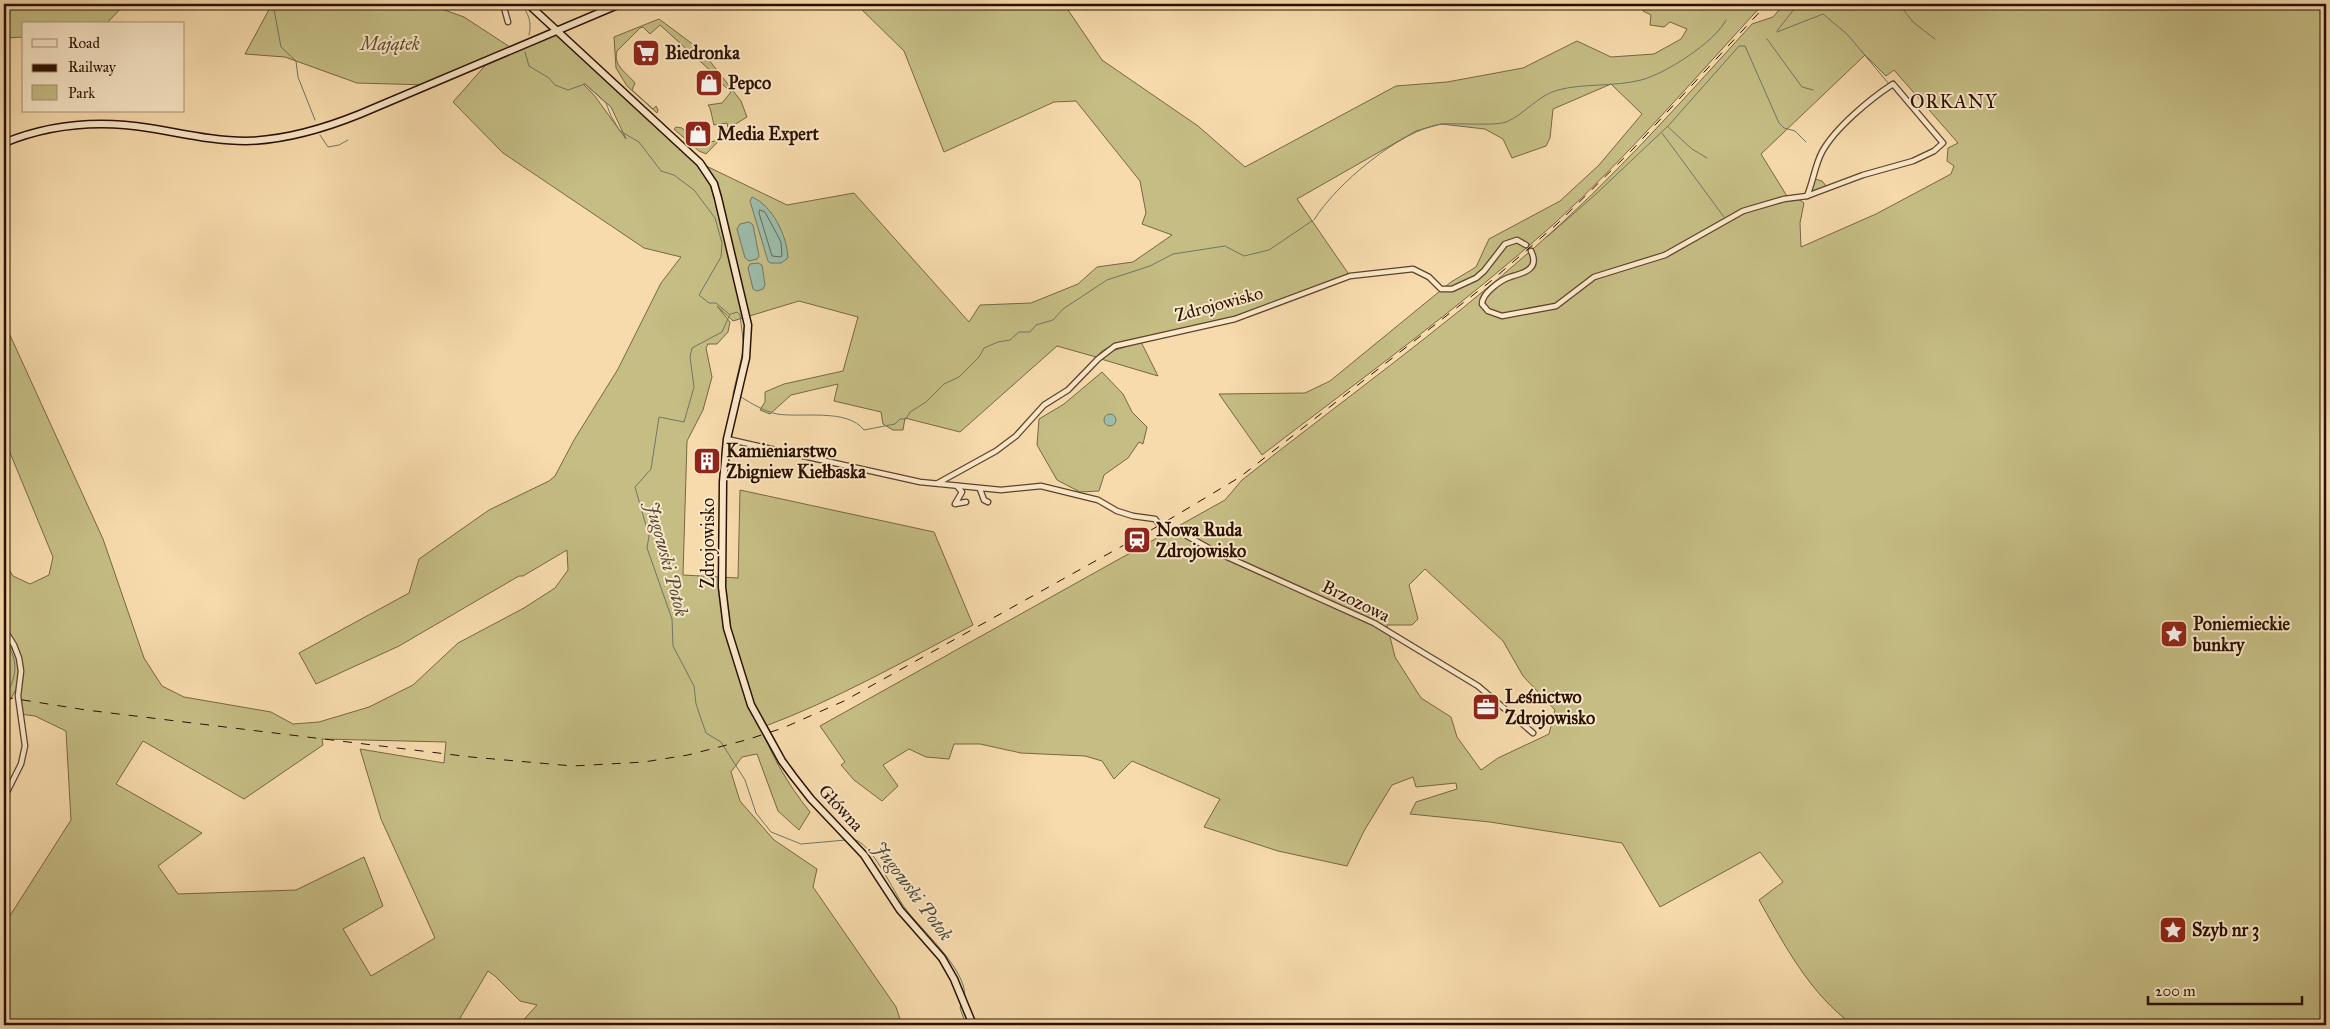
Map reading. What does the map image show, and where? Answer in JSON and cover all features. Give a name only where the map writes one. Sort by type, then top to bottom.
[{"type":"street","points":[[503,4],[508,22]]},
{"type":"street","name":"Zdrojowisko","points":[[528,4],[700,163],[714,184],[748,325],[746,358],[727,439],[723,482],[722,587],[726,621],[751,705],[782,761]]},
{"type":"street","points":[[4,143],[49,129],[90,124],[134,126],[231,141],[293,136],[342,121],[620,4]]},
{"type":"street","points":[[1531,251],[1534,259],[1530,270],[1506,279],[1485,295],[1482,304],[1488,311],[1502,316],[1556,306],[1602,273],[1628,268],[1665,255],[1743,211],[1784,199],[1807,196],[1863,175],[1913,161],[1934,151],[1943,143],[1893,84],[1851,118],[1822,152],[1807,196]]},
{"type":"street","name":"Zdrojowisko","points":[[938,483],[996,451],[1016,436],[1044,405],[1068,390],[1098,359],[1115,346],[1235,318],[1350,276],[1413,269],[1429,277],[1441,288],[1452,289],[1476,278],[1484,271],[1504,244],[1517,240],[1526,245]]},
{"type":"street","points":[[727,439],[909,480],[980,489],[984,500],[988,502]]},
{"type":"street","points":[[957,486],[962,492],[955,504],[966,502]]},
{"type":"street","name":"Brzozowa","points":[[980,489],[1001,490],[1041,486],[1098,500],[1117,511],[1133,516],[1155,519],[1162,528],[1180,532],[1214,551],[1374,623],[1478,686],[1533,733]]},
{"type":"street","points":[[4,629],[14,645],[19,658],[20,714],[25,746],[23,755],[4,798]]},
{"type":"street","name":"Główna","points":[[782,761],[812,799],[853,843],[874,869],[900,910],[942,958],[973,1025]]},
{"type":"green space","points":[[4,4],[125,4],[108,22],[22,22],[22,37],[4,38]]},
{"type":"green space","name":"Majątek","points":[[272,4],[428,4],[464,17],[513,49],[557,31],[700,163],[787,205],[854,193],[969,322],[980,305],[1031,303],[1078,284],[1097,267],[1133,262],[1172,235],[1142,224],[1146,213],[1140,181],[1076,101],[1054,102],[944,152],[904,51],[856,4],[1064,4],[1102,60],[1198,126],[1245,167],[1396,86],[1447,82],[1523,68],[1577,41],[1611,57],[1654,54],[1681,39],[1687,29],[1670,22],[1664,27],[1650,25],[1651,15],[1643,11],[1647,4],[1763,4],[1635,143],[1555,223],[1448,313],[1262,455],[1219,394],[1305,393],[1330,381],[1451,282],[1476,267],[1489,239],[1560,201],[1599,165],[1642,114],[1611,84],[1553,109],[1550,138],[1546,146],[1512,158],[1503,139],[1485,129],[1441,124],[1416,131],[1297,199],[1350,276],[1235,319],[1116,343],[1096,357],[1057,346],[960,432],[905,418],[903,430],[893,430],[883,424],[881,412],[834,401],[838,384],[791,395],[770,414],[760,410],[765,402],[765,392],[784,384],[843,371],[858,317],[799,301],[733,321],[717,306],[730,322],[728,332],[717,344],[708,344],[706,348],[712,377],[703,410],[687,441],[683,575],[738,578],[740,490],[934,532],[973,625],[817,705],[763,727],[757,716],[779,766],[810,812],[799,830],[778,811],[757,754],[742,757],[731,772],[740,801],[774,840],[817,869],[813,887],[896,1007],[902,1025],[519,1025],[537,1005],[520,1001],[488,971],[456,1025],[4,1025],[4,925],[71,820],[66,731],[35,716],[20,714],[21,671],[19,684],[4,711],[4,639],[16,654],[4,629],[4,561],[13,576],[30,584],[49,575],[53,557],[4,438],[4,322],[103,539],[144,658],[162,686],[184,697],[271,712],[293,724],[319,722],[369,707],[413,685],[458,643],[524,608],[555,588],[568,570],[567,550],[399,646],[316,684],[299,653],[409,593],[419,559],[489,510],[549,481],[555,476],[574,440],[618,369],[661,283],[681,257],[644,248],[503,153],[453,102],[490,60],[428,85],[357,83],[285,57],[245,54]],"holes":[[[583,84],[611,107],[626,139],[594,95]],[[322,739],[446,742],[444,763],[360,749],[381,819],[435,938],[371,976],[343,929],[383,906],[364,857],[296,890],[178,894],[158,866],[202,833],[116,784],[143,741],[244,799],[323,745]]]},
{"type":"green space","points":[[1784,4],[2326,4],[2326,1018],[2316,1025],[1853,1025],[1838,1013],[1811,984],[1789,952],[1759,900],[1783,882],[1760,852],[1660,907],[1622,843],[1490,822],[1410,814],[1416,802],[1457,789],[1456,783],[1416,787],[1413,777],[1392,785],[1364,831],[1347,866],[1278,851],[1204,827],[1220,799],[1132,761],[1114,779],[1102,761],[1085,756],[1021,753],[980,744],[954,744],[949,759],[926,757],[909,749],[883,765],[898,786],[882,801],[854,780],[841,765],[845,762],[820,726],[1225,500],[1242,480],[1426,337],[1534,248],[1592,195],[1673,111],[1752,24],[1773,17]],"holes":[[[1865,55],[1886,76],[1894,70],[1958,143],[1948,148],[1947,161],[1954,166],[1951,174],[1876,214],[1801,247],[1800,223],[1804,203],[1800,200],[1790,201],[1761,154]],[[1425,569],[1503,641],[1523,676],[1555,710],[1549,734],[1498,758],[1481,770],[1457,737],[1451,717],[1421,698],[1395,657],[1387,625],[1412,625],[1418,619],[1409,585]]]},
{"type":"green space","points":[[659,19],[702,51],[741,101],[747,117],[734,125],[706,154],[699,151],[674,129],[676,127],[682,128],[700,144],[715,141],[728,128],[727,123],[714,125],[708,105],[722,103],[731,92],[721,83],[722,81],[660,25],[650,34],[643,27],[640,28],[617,51],[616,56],[621,68],[635,83],[632,90],[653,109],[656,106],[657,113],[627,86],[616,68],[614,37]]},
{"type":"green space","points":[[1815,179],[1822,181],[1827,187],[1815,192],[1811,190]]},
{"type":"green space","points":[[1141,342],[1158,376],[1101,359],[1112,351]]},
{"type":"green space","points":[[1102,372],[1123,394],[1132,412],[1147,427],[1143,444],[1139,442],[1128,458],[1104,475],[1099,491],[1080,492],[1057,480],[1037,445],[1039,419],[1064,404]]},
{"type":"water","points":[[752,197],[766,207],[782,231],[788,258],[781,263],[770,263],[768,261],[750,201]]},
{"type":"water","points":[[749,222],[753,225],[759,256],[757,259],[749,261],[745,258],[737,229],[740,224]]},
{"type":"water","points":[[758,263],[762,265],[765,285],[763,289],[757,291],[753,289],[748,268],[750,264]]},
{"type":"water","points":[[1110,414],[1116,420],[1110,426],[1104,420]]},
{"type":"waterway","points":[[273,4],[281,47],[296,61],[298,77],[315,120]]},
{"type":"waterway","name":"Jugowski Potok","points":[[520,4],[529,18],[529,35]]},
{"type":"waterway","points":[[1777,31],[1798,4]]},
{"type":"waterway","points":[[1899,4],[1913,22],[1935,39]]},
{"type":"waterway","points":[[1777,32],[1823,14],[1847,34],[1889,84]]},
{"type":"waterway","points":[[1314,220],[1324,206],[1352,176],[1370,161],[1408,136],[1426,128],[1442,124],[1493,124],[1506,122],[1519,115],[1544,96],[1558,90],[1578,86],[1620,84],[1651,77],[1676,64],[1701,47],[1720,29],[1726,20]]},
{"type":"waterway","points":[[1767,39],[1802,87],[1813,90]]},
{"type":"waterway","points":[[1547,237],[1669,125],[1739,46],[1745,46],[1779,123],[1784,128],[1795,131],[1806,142]]},
{"type":"waterway","name":"Jugowski Potok","points":[[525,52],[529,66],[549,78],[555,85],[568,90],[585,84],[606,103],[620,131],[639,142],[661,171],[674,175],[694,190],[715,218],[722,243],[721,257],[699,295],[709,303],[716,303],[729,314]]},
{"type":"waterway","points":[[1892,87],[1911,108]]},
{"type":"waterway","points":[[1667,126],[1692,149],[1707,158]]},
{"type":"waterway","points":[[1662,133],[1724,217]]},
{"type":"waterway","points":[[320,135],[328,147],[339,145],[348,140]]},
{"type":"waterway","points":[[1913,164],[1943,147]]},
{"type":"waterway","points":[[1884,171],[1897,168]]},
{"type":"waterway","points":[[741,397],[754,405],[777,414],[836,416],[856,423],[864,430],[895,424],[900,419],[906,419],[910,412],[926,402],[944,384],[959,377],[979,357],[984,348],[998,342],[1010,340],[1019,332],[1030,332],[1036,325],[1053,320],[1063,309],[1107,280],[1150,266],[1173,254],[1225,246],[1244,256],[1269,250],[1312,221]]},
{"type":"waterway","points":[[731,314],[737,312],[740,315],[744,347]]},
{"type":"waterway","name":"Jugowski Potok","points":[[730,314],[722,332],[692,348],[690,357],[694,387],[684,422],[659,417],[651,469],[635,487],[649,536],[647,548],[672,619],[673,646],[694,686],[696,704],[706,733],[721,742],[745,780],[756,813],[771,832],[801,844],[846,840]]},
{"type":"waterway","points":[[733,394],[743,351]]},
{"type":"waterway","points":[[4,639],[13,655],[15,663],[14,677],[4,701]]},
{"type":"waterway","name":"Jugowski Potok","points":[[852,839],[860,842],[867,848],[882,868],[905,908],[951,962],[963,986],[965,997]]},
{"type":"waterway","name":"Jugowski Potok","points":[[961,1005],[960,1008],[966,1025]]},
{"type":"railway","points":[[4,697],[86,710],[471,757],[573,766],[644,762],[688,755],[783,728],[844,701],[1160,525],[1240,477],[1491,281],[1557,224],[1632,150],[1767,4]]},
{"type":"place","name":"Biedronka","points":[[646,53]]},
{"type":"place","name":"Pepco","points":[[709,83]]},
{"type":"place","name":"Media Expert","points":[[698,134]]},
{"type":"place","name":"Kamieniarstwo Zbigniew Kiełbaska","points":[[707,461]]},
{"type":"place","name":"Nowa Ruda Zdrojowisko","points":[[1137,540]]},
{"type":"place","name":"Poniemieckie bunkry","points":[[2174,634]]},
{"type":"place","name":"Leśnictwo Zdrojowisko","points":[[1486,707]]},
{"type":"place","name":"Szyb nr 3","points":[[2173,930]]},
{"type":"district","name":"ORKANY","points":[[1954,101]]}]
